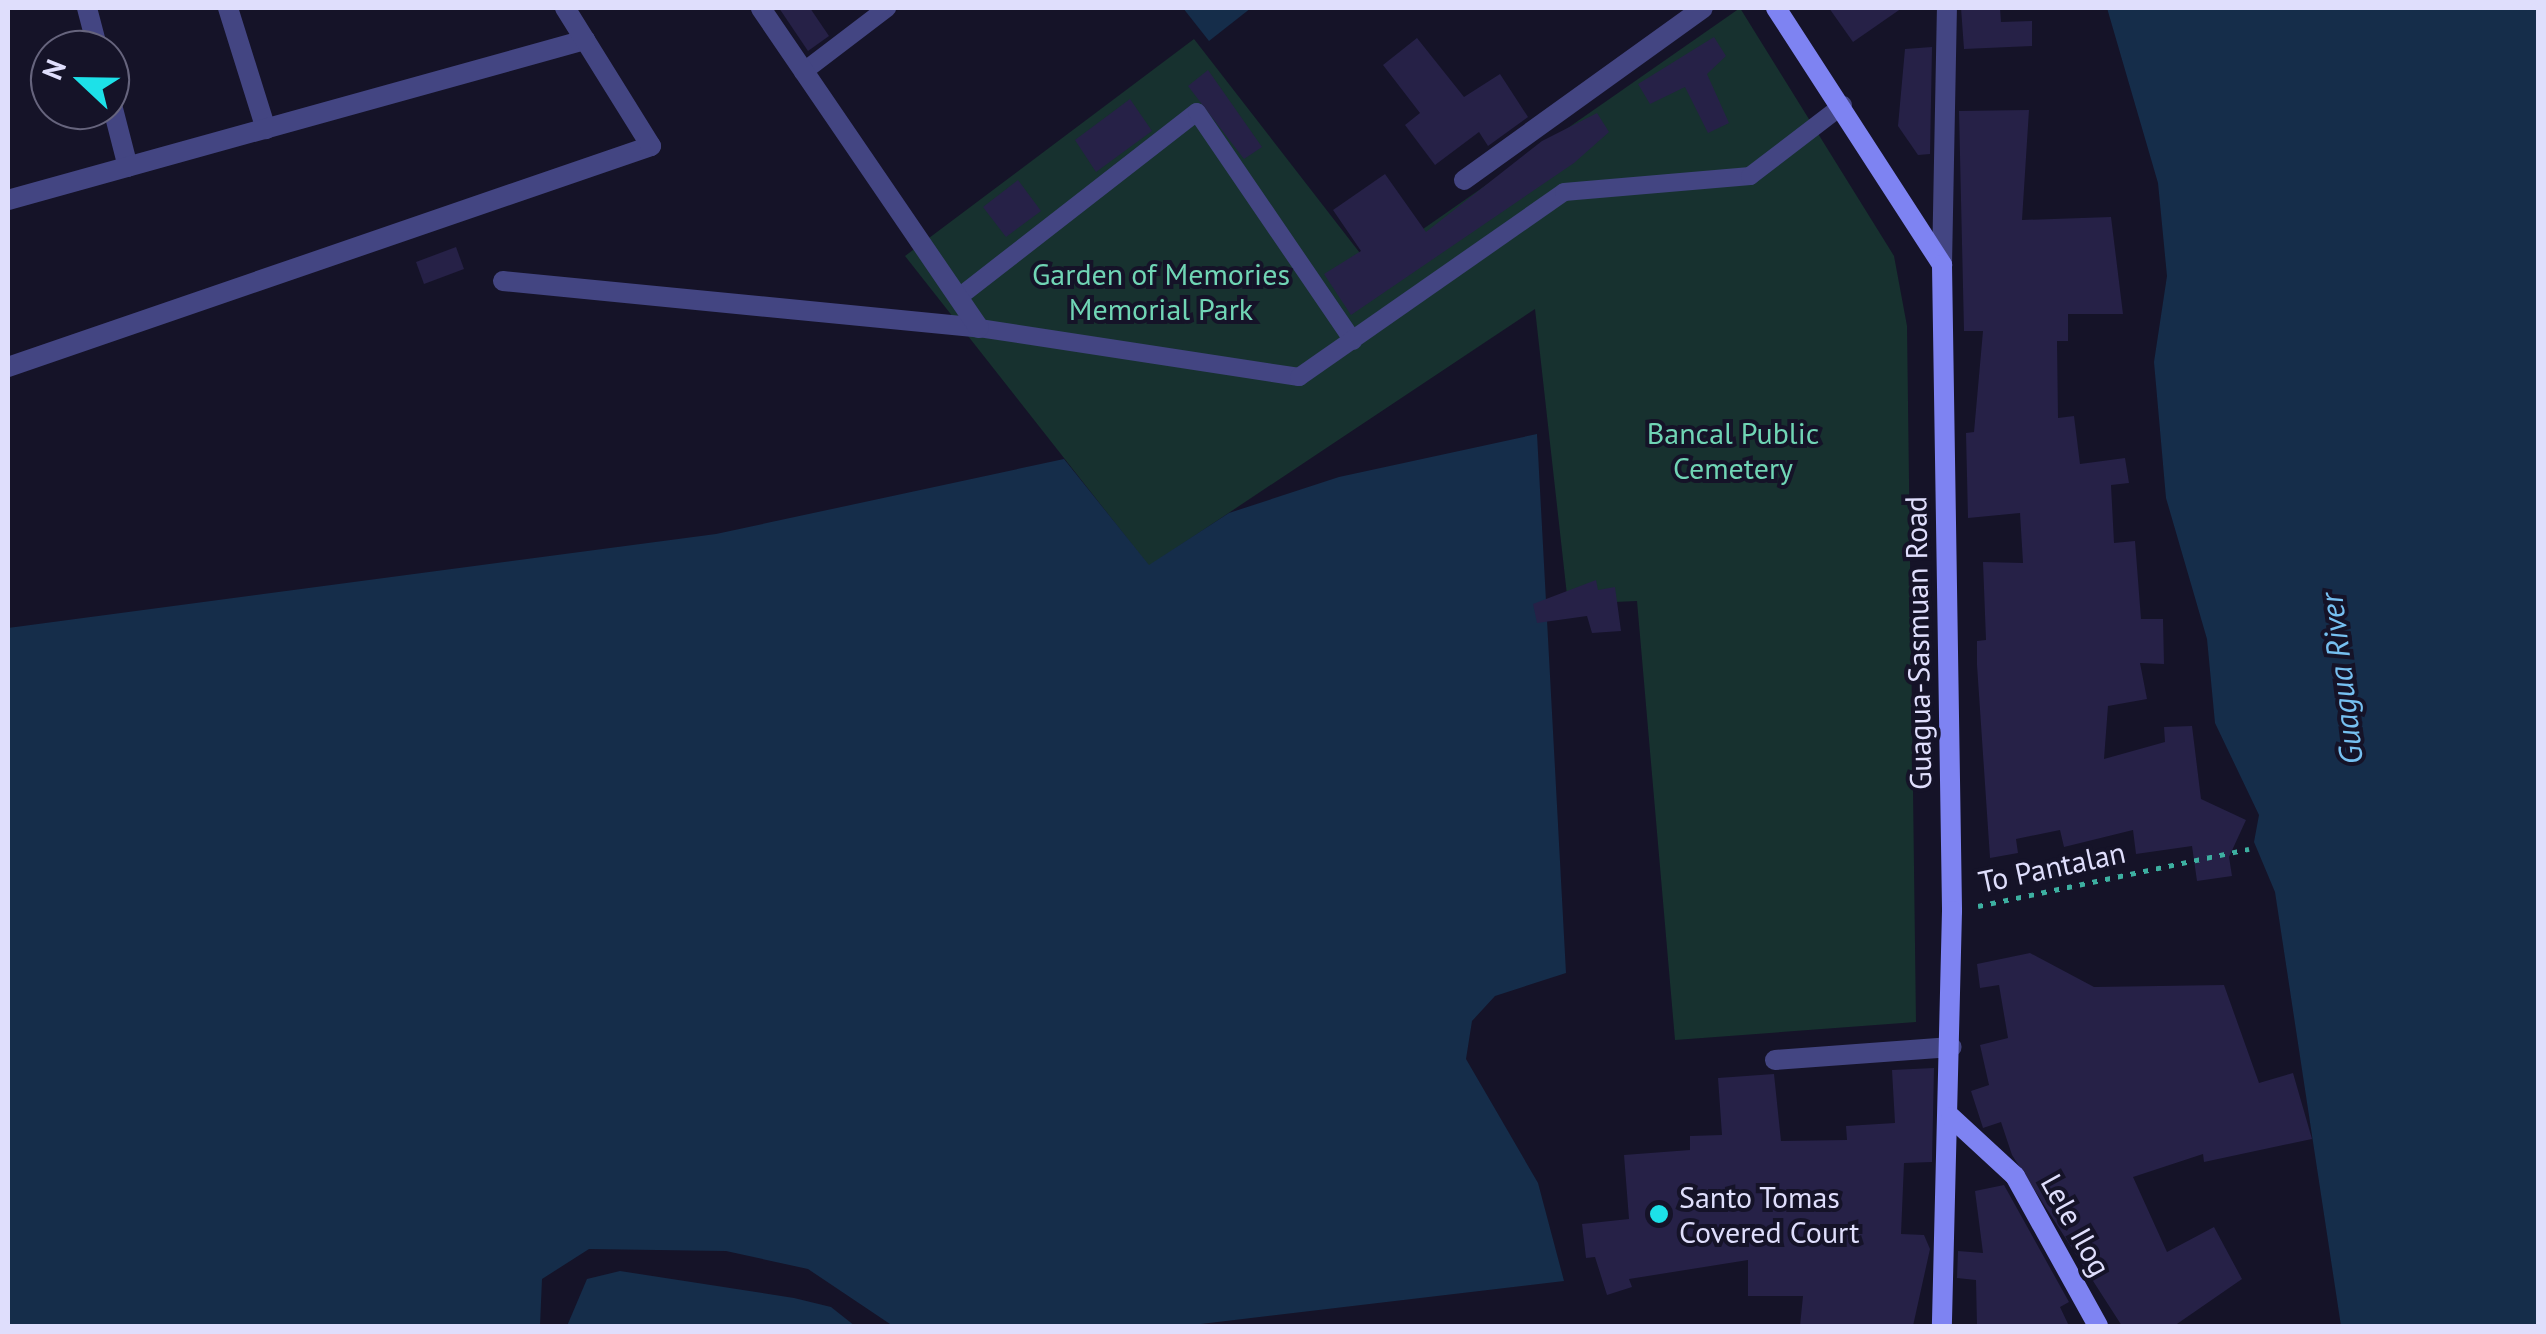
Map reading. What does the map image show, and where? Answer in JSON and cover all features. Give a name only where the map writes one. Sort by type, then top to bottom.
[{"type":"main road","points":[[1776,8],[1843,105],[1942,265]]},
{"type":"main road","name":"Guagua-Sasmuan Road","points":[[1942,265],[1952,911],[1951,1117],[1942,1326]]},
{"type":"main road","name":"Lele Ilog","points":[[1951,1117],[2014,1176],[2098,1326]]},
{"type":"street","points":[[228,8],[266,129]]},
{"type":"street","points":[[8,367],[651,146],[566,8]]},
{"type":"street","points":[[761,8],[978,328]]},
{"type":"street","points":[[1464,180],[1703,8]]},
{"type":"street","points":[[1942,265],[1948,8]]},
{"type":"street","points":[[8,200],[585,40]]},
{"type":"street","points":[[118,130],[128,167]]},
{"type":"street","points":[[503,280],[978,328]]},
{"type":"street","points":[[1775,1060],[1952,1047]]},
{"type":"lane","points":[[803,72],[888,8]]},
{"type":"lane","points":[[978,328],[1288,377],[1352,341],[1564,192],[1750,176],[1843,105]]},
{"type":"lane","points":[[959,297],[1197,112],[1352,341]]},
{"type":"path","name":"To Pantalan","points":[[1952,911],[2249,849]]},
{"type":"green space","points":[[1740,8],[1894,256],[1907,326],[1916,1022],[1675,1040],[1637,601],[1568,604],[1535,309],[1149,566],[905,256],[1194,39],[1370,266]]},
{"type":"water","points":[[1183,8],[1251,8],[1209,41]]},
{"type":"water","name":"Guagua River","points":[[2107,8],[2538,8],[2538,1326],[2341,1326],[2275,892],[2254,842],[2259,815],[2215,723],[2207,639],[2166,498],[2154,362],[2167,276],[2158,183]]},
{"type":"water","points":[[1537,434],[1566,973],[1495,996],[1472,1021],[1466,1059],[1538,1183],[1564,1281],[1184,1326],[893,1326],[808,1269],[726,1251],[589,1249],[542,1279],[540,1326],[8,1326],[8,628],[716,534],[1064,459],[1149,565],[1229,513],[1339,477]]},
{"type":"water","points":[[620,1271],[794,1298],[831,1307],[855,1326],[567,1326],[587,1279]]},
{"type":"building","points":[[779,8],[810,8],[829,36],[808,51]]},
{"type":"building","points":[[1829,8],[1902,8],[1853,42]]},
{"type":"building","points":[[1961,8],[2000,8],[2001,22],[2032,21],[2032,46],[1964,49]]},
{"type":"building","points":[[1714,37],[1726,56],[1707,74],[1729,123],[1708,133],[1685,87],[1650,104],[1638,84]]},
{"type":"building","points":[[1417,38],[1464,97],[1500,74],[1528,117],[1488,146],[1479,132],[1435,165],[1405,125],[1420,113],[1383,65]]},
{"type":"building","points":[[1932,47],[1930,154],[1918,155],[1898,126],[1905,49]]},
{"type":"building","points":[[1208,70],[1262,147],[1244,159],[1188,86]]},
{"type":"building","points":[[1130,99],[1152,131],[1096,172],[1075,140]]},
{"type":"building","points":[[2029,110],[2022,220],[2111,217],[2123,314],[2068,314],[2068,341],[2057,341],[2058,418],[2074,416],[2080,464],[2125,458],[2129,483],[2111,485],[2114,543],[2135,541],[2141,619],[2163,619],[2164,664],[2140,663],[2147,699],[2108,706],[2104,759],[2165,742],[2164,727],[2192,726],[2201,799],[2246,820],[2229,857],[2232,876],[2197,881],[2192,846],[2136,854],[2133,830],[2064,847],[2060,830],[2016,839],[2018,853],[1990,858],[1977,665],[1977,641],[1986,640],[1983,562],[2023,563],[2020,513],[1968,518],[1966,433],[1974,432],[1983,331],[1964,331],[1959,111]]},
{"type":"building","points":[[1597,113],[1609,132],[1574,163],[1351,315],[1324,274],[1361,251],[1333,210],[1385,174],[1426,232],[1542,141]]},
{"type":"building","points":[[1018,180],[1041,211],[1006,237],[983,207]]},
{"type":"building","points":[[456,247],[464,269],[424,284],[416,262]]},
{"type":"building","points":[[1596,580],[1598,590],[1615,587],[1621,631],[1592,633],[1587,616],[1537,623],[1533,604]]},
{"type":"building","points":[[2030,953],[2094,987],[2224,985],[2259,1083],[2293,1073],[2312,1139],[2204,1162],[2203,1154],[2133,1177],[2167,1252],[2214,1227],[2242,1279],[2174,1326],[2122,1326],[2012,1155],[2001,1122],[1983,1128],[1971,1091],[1989,1085],[1980,1045],[2008,1038],[1999,985],[1980,988],[1977,964]]},
{"type":"building","points":[[1934,1068],[1932,1162],[1904,1163],[1901,1234],[1924,1235],[1930,1249],[1913,1326],[1800,1326],[1803,1296],[1748,1296],[1748,1260],[1629,1279],[1632,1287],[1607,1295],[1595,1257],[1586,1258],[1582,1224],[1629,1219],[1624,1155],[1690,1150],[1690,1136],[1722,1135],[1718,1078],[1774,1074],[1781,1141],[1847,1140],[1846,1126],[1895,1123],[1892,1070]]},
{"type":"building","points":[[2004,1185],[2069,1302],[2060,1307],[2069,1326],[1977,1326],[1976,1280],[1957,1278],[1958,1251],[1983,1253],[1975,1191]]},
{"type":"place","name":"Santo Tomas Covered Court","points":[[1659,1214]]},
{"type":"park label","name":"Garden of Memories Memorial Park","points":[[1161,291]]},
{"type":"park label","name":"Bancal Public Cemetery","points":[[1733,450]]}]
